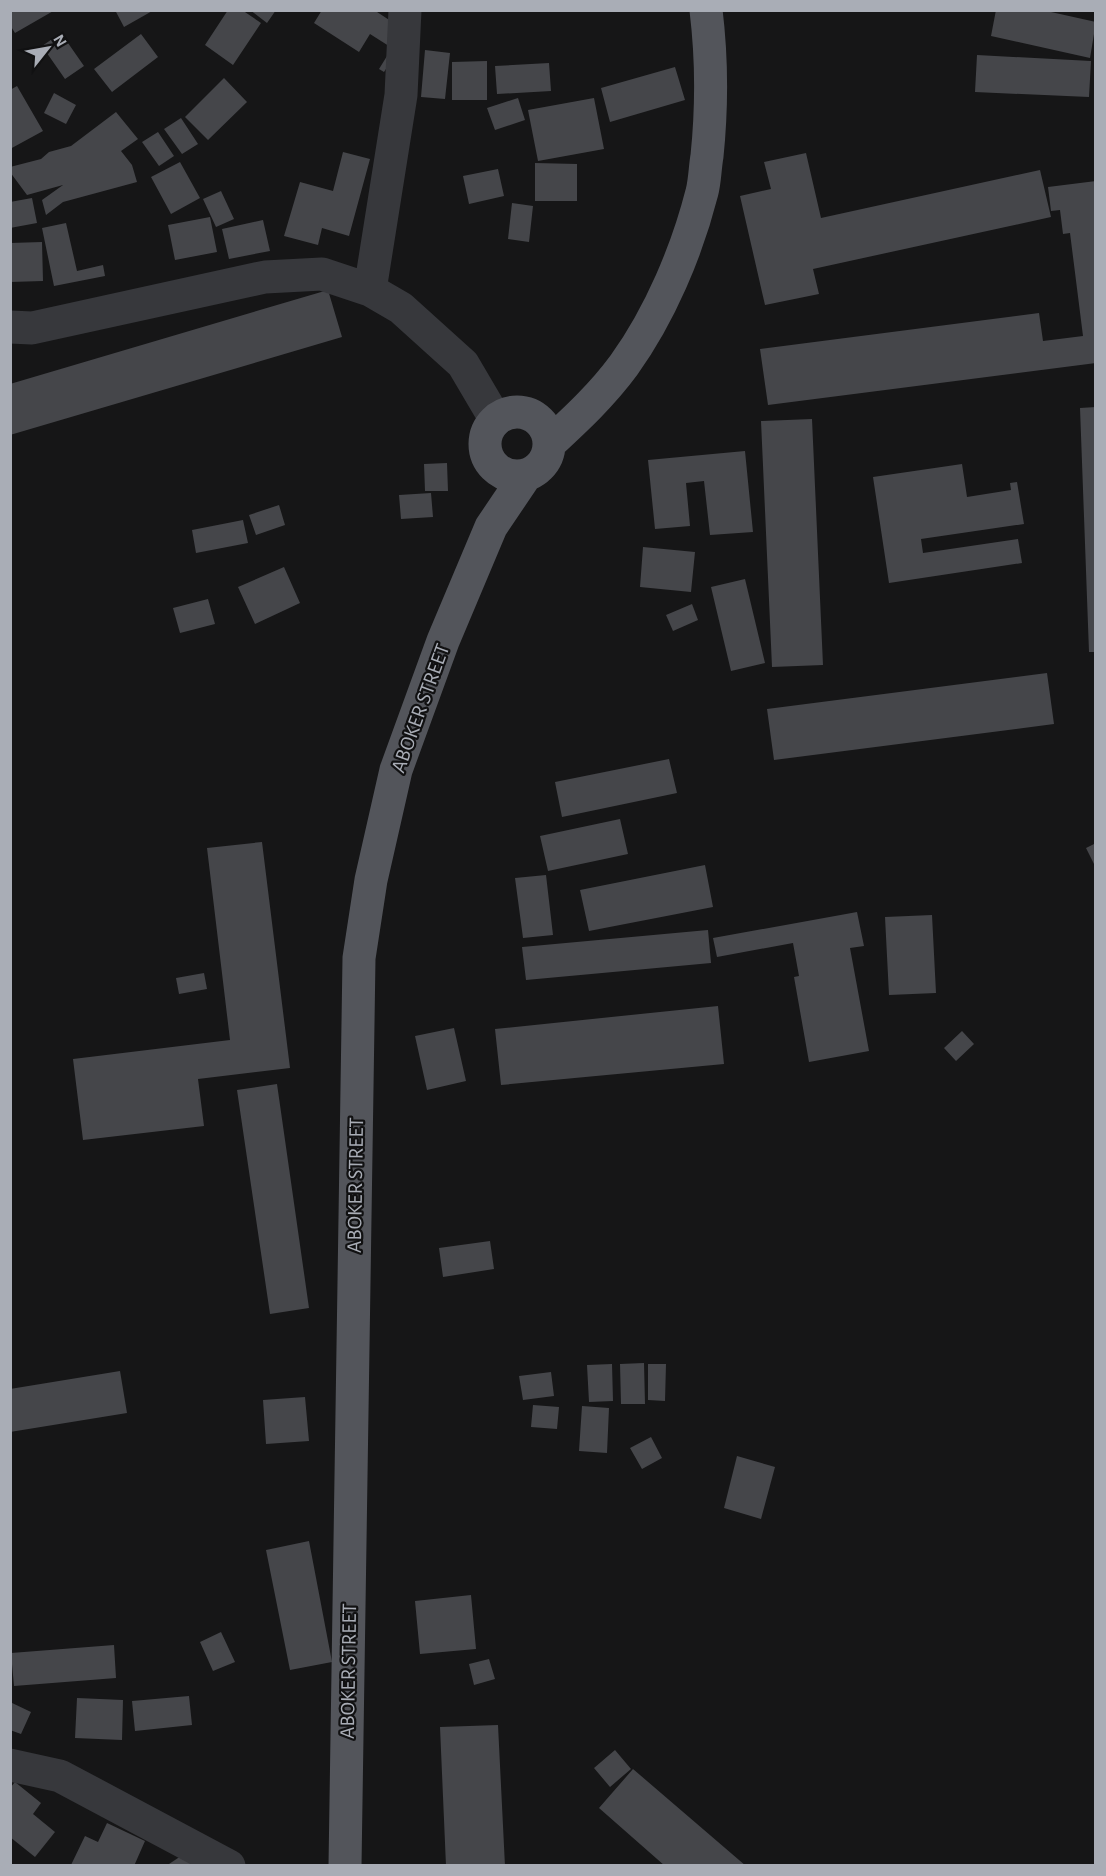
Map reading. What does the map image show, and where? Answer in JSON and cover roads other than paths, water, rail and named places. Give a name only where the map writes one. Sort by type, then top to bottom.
[{"type":"main road","points":[[542,431],[594,403],[624,365],[646,329],[681,255],[703,190],[710,119],[710,47],[706,10]]},
{"type":"main road","points":[[490,527],[489,460],[486,438],[496,420],[516,412],[542,431]]},
{"type":"main road","points":[[490,527],[526,475],[543,464],[542,431]]},
{"type":"main road","points":[[489,460],[505,474],[526,475]]},
{"type":"main road","name":"ABOKER STREET","points":[[345,1866],[359,958],[371,880],[396,770],[443,641],[490,527]]},
{"type":"street","points":[[370,290],[401,95],[405,10]]},
{"type":"street","points":[[10,327],[32,328],[265,276],[322,274],[370,290],[401,308],[463,364],[496,420]]},
{"type":"street","points":[[10,1765],[60,1776],[228,1866]]}]
